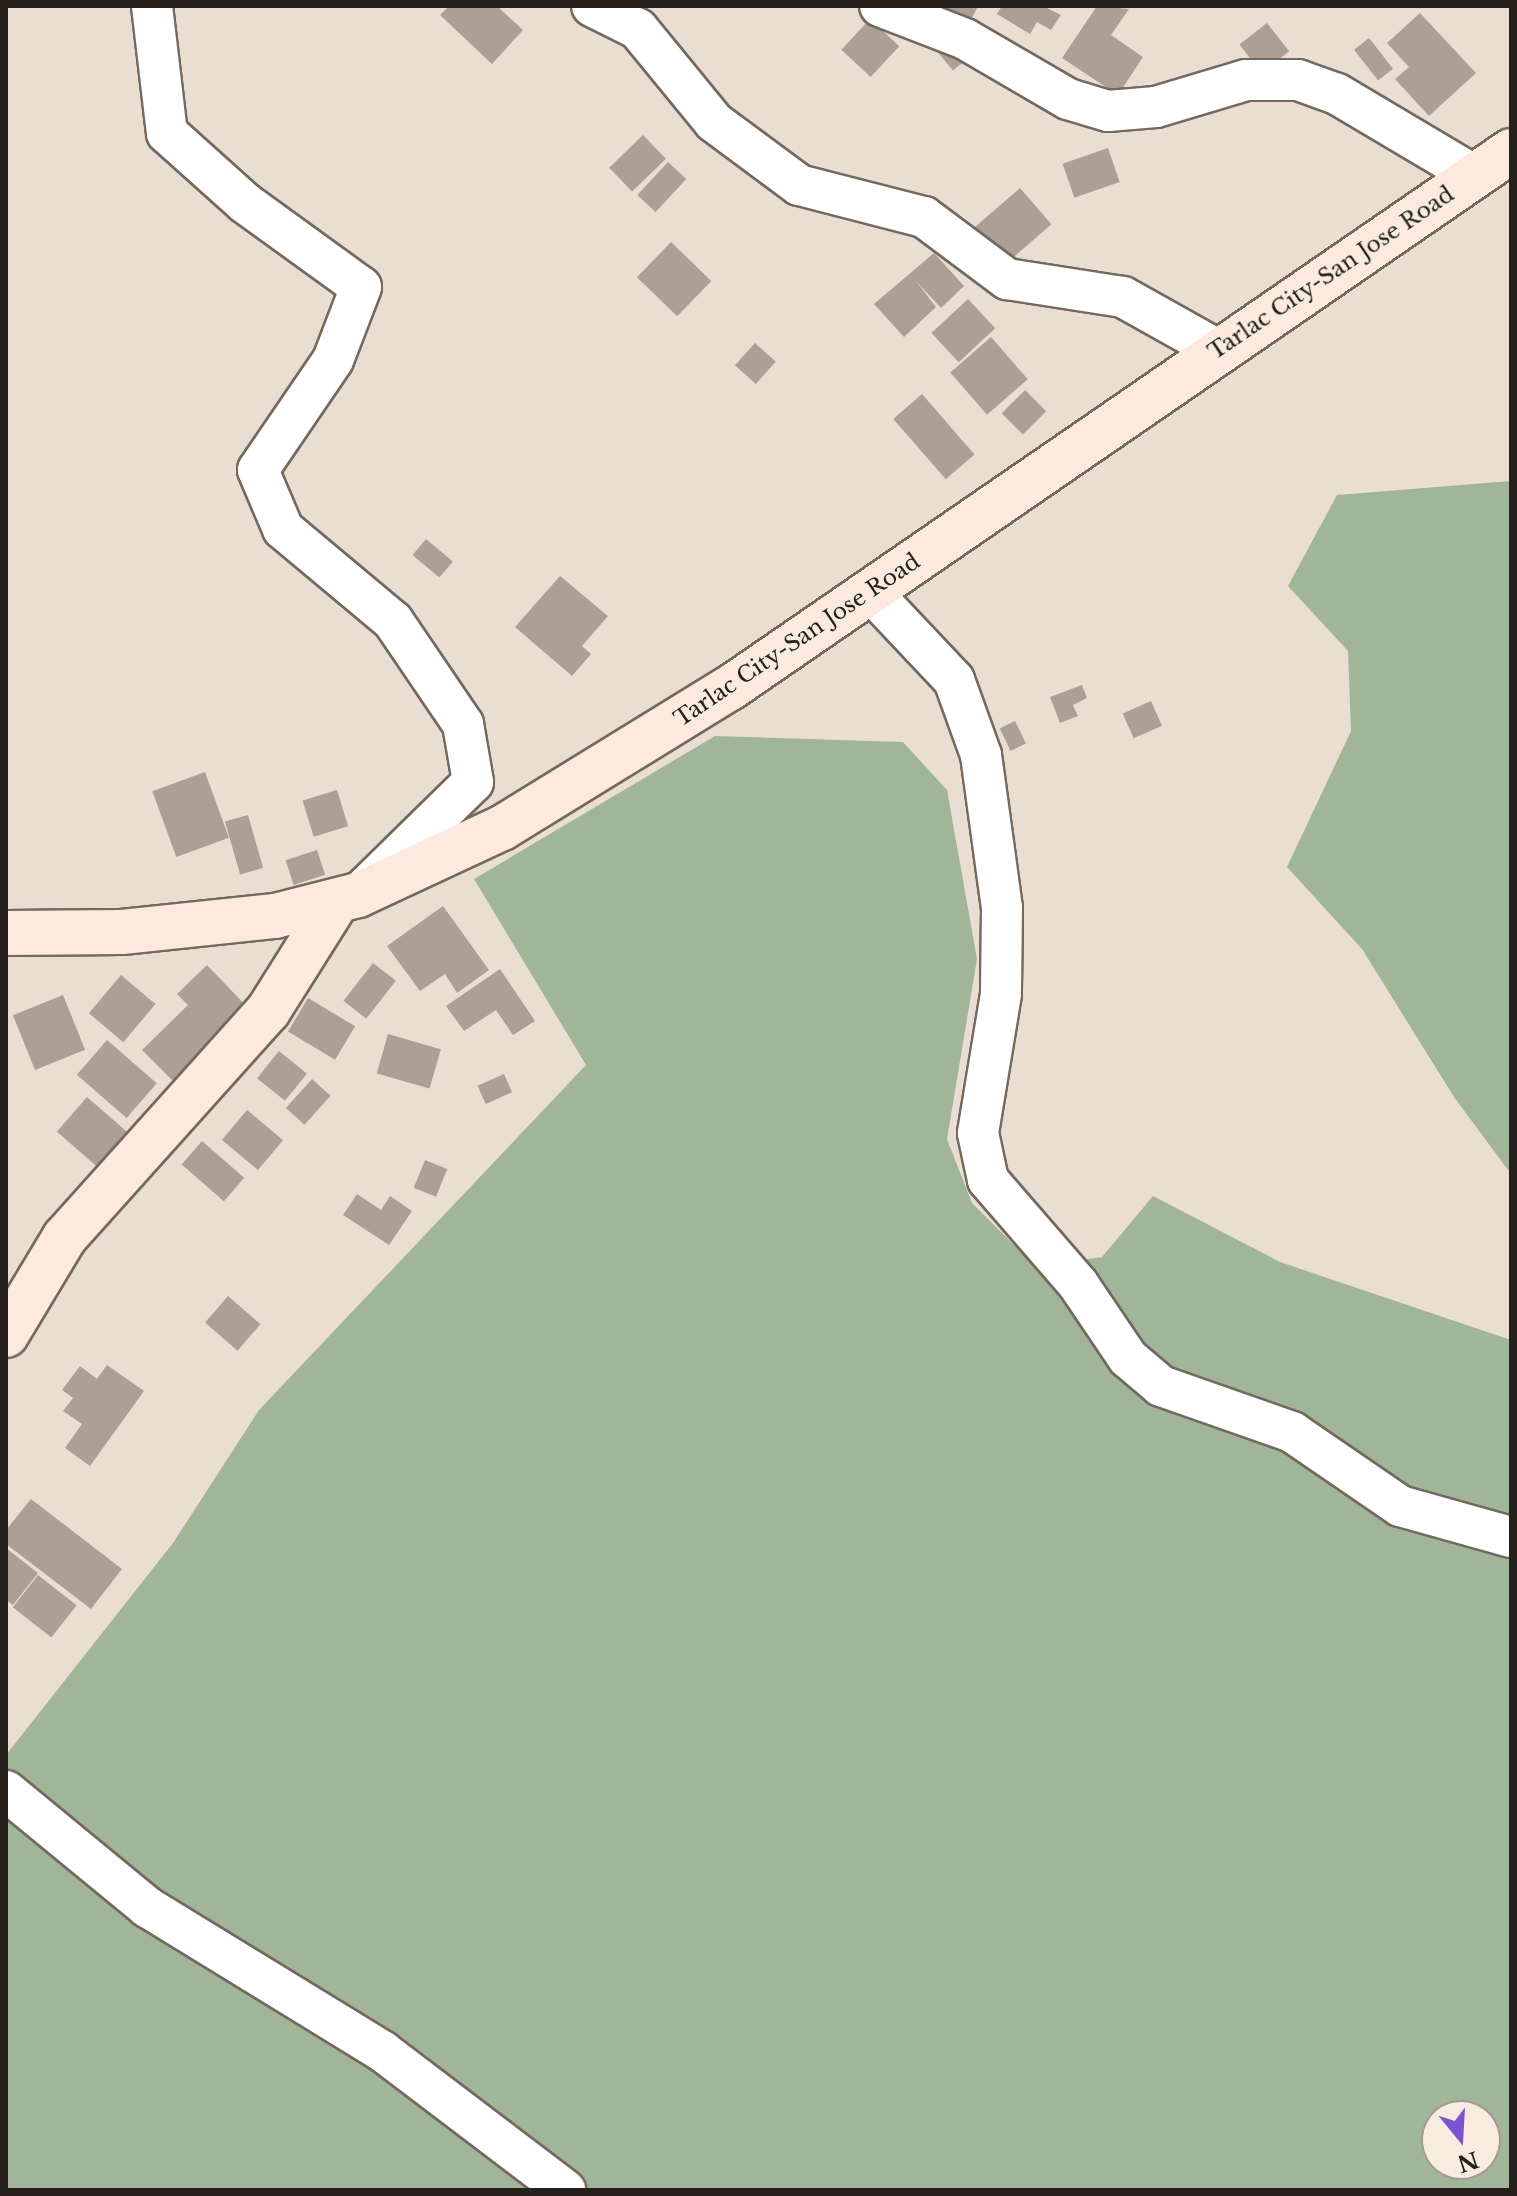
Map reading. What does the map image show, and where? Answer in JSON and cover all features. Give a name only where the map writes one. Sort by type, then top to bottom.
[{"type":"main road","name":"Tarlac City-San Jose Road","points":[[6,933],[219,925],[347,899],[527,813],[871,592],[1511,151]]},
{"type":"main road","points":[[6,1335],[65,1237],[268,1011],[347,899]]},
{"type":"street","points":[[152,6],[167,133],[245,203],[361,287],[333,360],[258,470],[283,529],[393,621],[463,724],[473,782],[347,899]]},
{"type":"street","points":[[592,6],[638,29],[714,122],[799,185],[924,217],[1007,279],[1123,297],[1218,350]]},
{"type":"street","points":[[880,6],[965,39],[1068,99],[1108,111],[1156,107],[1246,80],[1298,80],[1337,94],[1475,176]]},
{"type":"street","points":[[871,592],[954,680],[979,745],[1002,908],[1001,994],[978,1133],[988,1180],[1078,1284],[1128,1358],[1161,1386],[1292,1432],[1400,1506],[1511,1537]]},
{"type":"street","points":[[6,1791],[147,1907],[382,2051],[565,2190]]},
{"type":"green space","points":[[1511,481],[1511,1174],[1454,1097],[1362,949],[1287,867],[1351,731],[1348,651],[1288,586],[1337,495]]},
{"type":"green space","points":[[715,736],[903,742],[947,790],[977,959],[947,1139],[972,1203],[1036,1267],[1102,1257],[1153,1196],[1280,1262],[1511,1340],[1511,2190],[6,2190],[6,1755],[173,1543],[259,1410],[586,1065],[474,879]]},
{"type":"building","points":[[449,6],[497,6],[523,30],[492,64],[440,15]]},
{"type":"building","points":[[943,6],[978,6],[971,20],[954,12],[949,23],[937,18]]},
{"type":"building","points":[[1002,6],[1043,6],[1061,15],[1051,30],[1037,22],[1030,34],[997,14]]},
{"type":"building","points":[[1097,6],[1129,9],[1111,35],[1143,57],[1118,95],[1062,58]]},
{"type":"building","points":[[1420,13],[1476,73],[1429,116],[1395,79],[1409,67],[1387,43]]},
{"type":"building","points":[[870,19],[899,46],[871,77],[841,50]]},
{"type":"building","points":[[1267,23],[1289,51],[1262,73],[1239,45]]},
{"type":"building","points":[[1369,38],[1393,69],[1378,80],[1354,50]]},
{"type":"building","points":[[950,39],[967,59],[953,70],[936,51]]},
{"type":"building","points":[[643,135],[666,159],[632,191],[609,168]]},
{"type":"building","points":[[1108,148],[1120,182],[1074,198],[1063,164]]},
{"type":"building","points":[[668,162],[686,179],[656,212],[637,195]]},
{"type":"building","points":[[1020,188],[1051,224],[1000,269],[969,233]]},
{"type":"building","points":[[671,242],[711,281],[677,316],[637,277]]},
{"type":"building","points":[[934,253],[964,286],[941,308],[916,281],[936,307],[904,337],[874,304]]},
{"type":"building","points":[[968,299],[995,328],[959,362],[931,333]]},
{"type":"building","points":[[991,337],[1028,379],[987,415],[950,372]]},
{"type":"building","points":[[755,343],[776,362],[756,384],[735,365]]},
{"type":"building","points":[[1025,390],[1046,411],[1023,435],[1002,413]]},
{"type":"building","points":[[922,394],[974,454],[946,479],[893,419]]},
{"type":"building","points":[[426,539],[453,561],[439,578],[413,555]]},
{"type":"building","points":[[560,576],[608,616],[582,646],[591,654],[572,676],[515,627]]},
{"type":"building","points":[[1082,685],[1087,698],[1073,705],[1078,716],[1060,723],[1050,697]]},
{"type":"building","points":[[1151,701],[1162,726],[1134,738],[1123,714]]},
{"type":"building","points":[[1015,721],[1026,743],[1011,751],[1000,728]]},
{"type":"building","points":[[205,772],[229,838],[176,857],[152,791]]},
{"type":"building","points":[[337,790],[348,826],[314,837],[303,801]]},
{"type":"building","points":[[248,815],[263,868],[240,874],[225,822]]},
{"type":"building","points":[[317,850],[325,875],[294,885],[286,860]]},
{"type":"building","points":[[443,906],[489,970],[457,993],[445,974],[420,991],[387,946]]},
{"type":"building","points":[[373,963],[396,981],[366,1019],[343,1001]]},
{"type":"building","points":[[207,965],[251,1011],[176,1084],[142,1050],[188,1005],[177,994]]},
{"type":"building","points":[[500,969],[535,1021],[513,1035],[496,1010],[464,1031],[446,1006]]},
{"type":"building","points":[[121,975],[155,1004],[123,1042],[89,1013]]},
{"type":"building","points":[[63,995],[85,1050],[35,1070],[13,1015]]},
{"type":"building","points":[[308,998],[355,1026],[335,1060],[288,1031]]},
{"type":"building","points":[[388,1034],[441,1049],[430,1089],[377,1073]]},
{"type":"building","points":[[107,1040],[157,1083],[127,1118],[77,1075]]},
{"type":"building","points":[[279,1051],[307,1074],[285,1101],[257,1078]]},
{"type":"building","points":[[504,1074],[512,1092],[486,1104],[478,1086]]},
{"type":"building","points":[[312,1079],[331,1096],[304,1125],[286,1108]]},
{"type":"building","points":[[87,1097],[130,1134],[100,1169],[57,1132]]},
{"type":"building","points":[[247,1110],[283,1140],[258,1170],[222,1140]]},
{"type":"building","points":[[202,1141],[244,1178],[224,1201],[182,1164]]},
{"type":"building","points":[[425,1160],[447,1169],[436,1197],[414,1188]]},
{"type":"building","points":[[357,1194],[381,1210],[390,1196],[412,1211],[389,1245],[343,1215]]},
{"type":"building","points":[[228,1296],[260,1324],[237,1351],[205,1322]]},
{"type":"building","points":[[107,1365],[144,1391],[90,1466],[65,1448],[82,1424],[63,1411],[73,1398],[62,1390],[80,1366],[97,1379]]},
{"type":"building","points":[[31,1499],[122,1569],[91,1609],[6,1544],[6,1530]]},
{"type":"building","points":[[6,1548],[38,1573],[13,1605],[6,1600]]},
{"type":"building","points":[[38,1575],[77,1605],[51,1637],[13,1607]]}]
